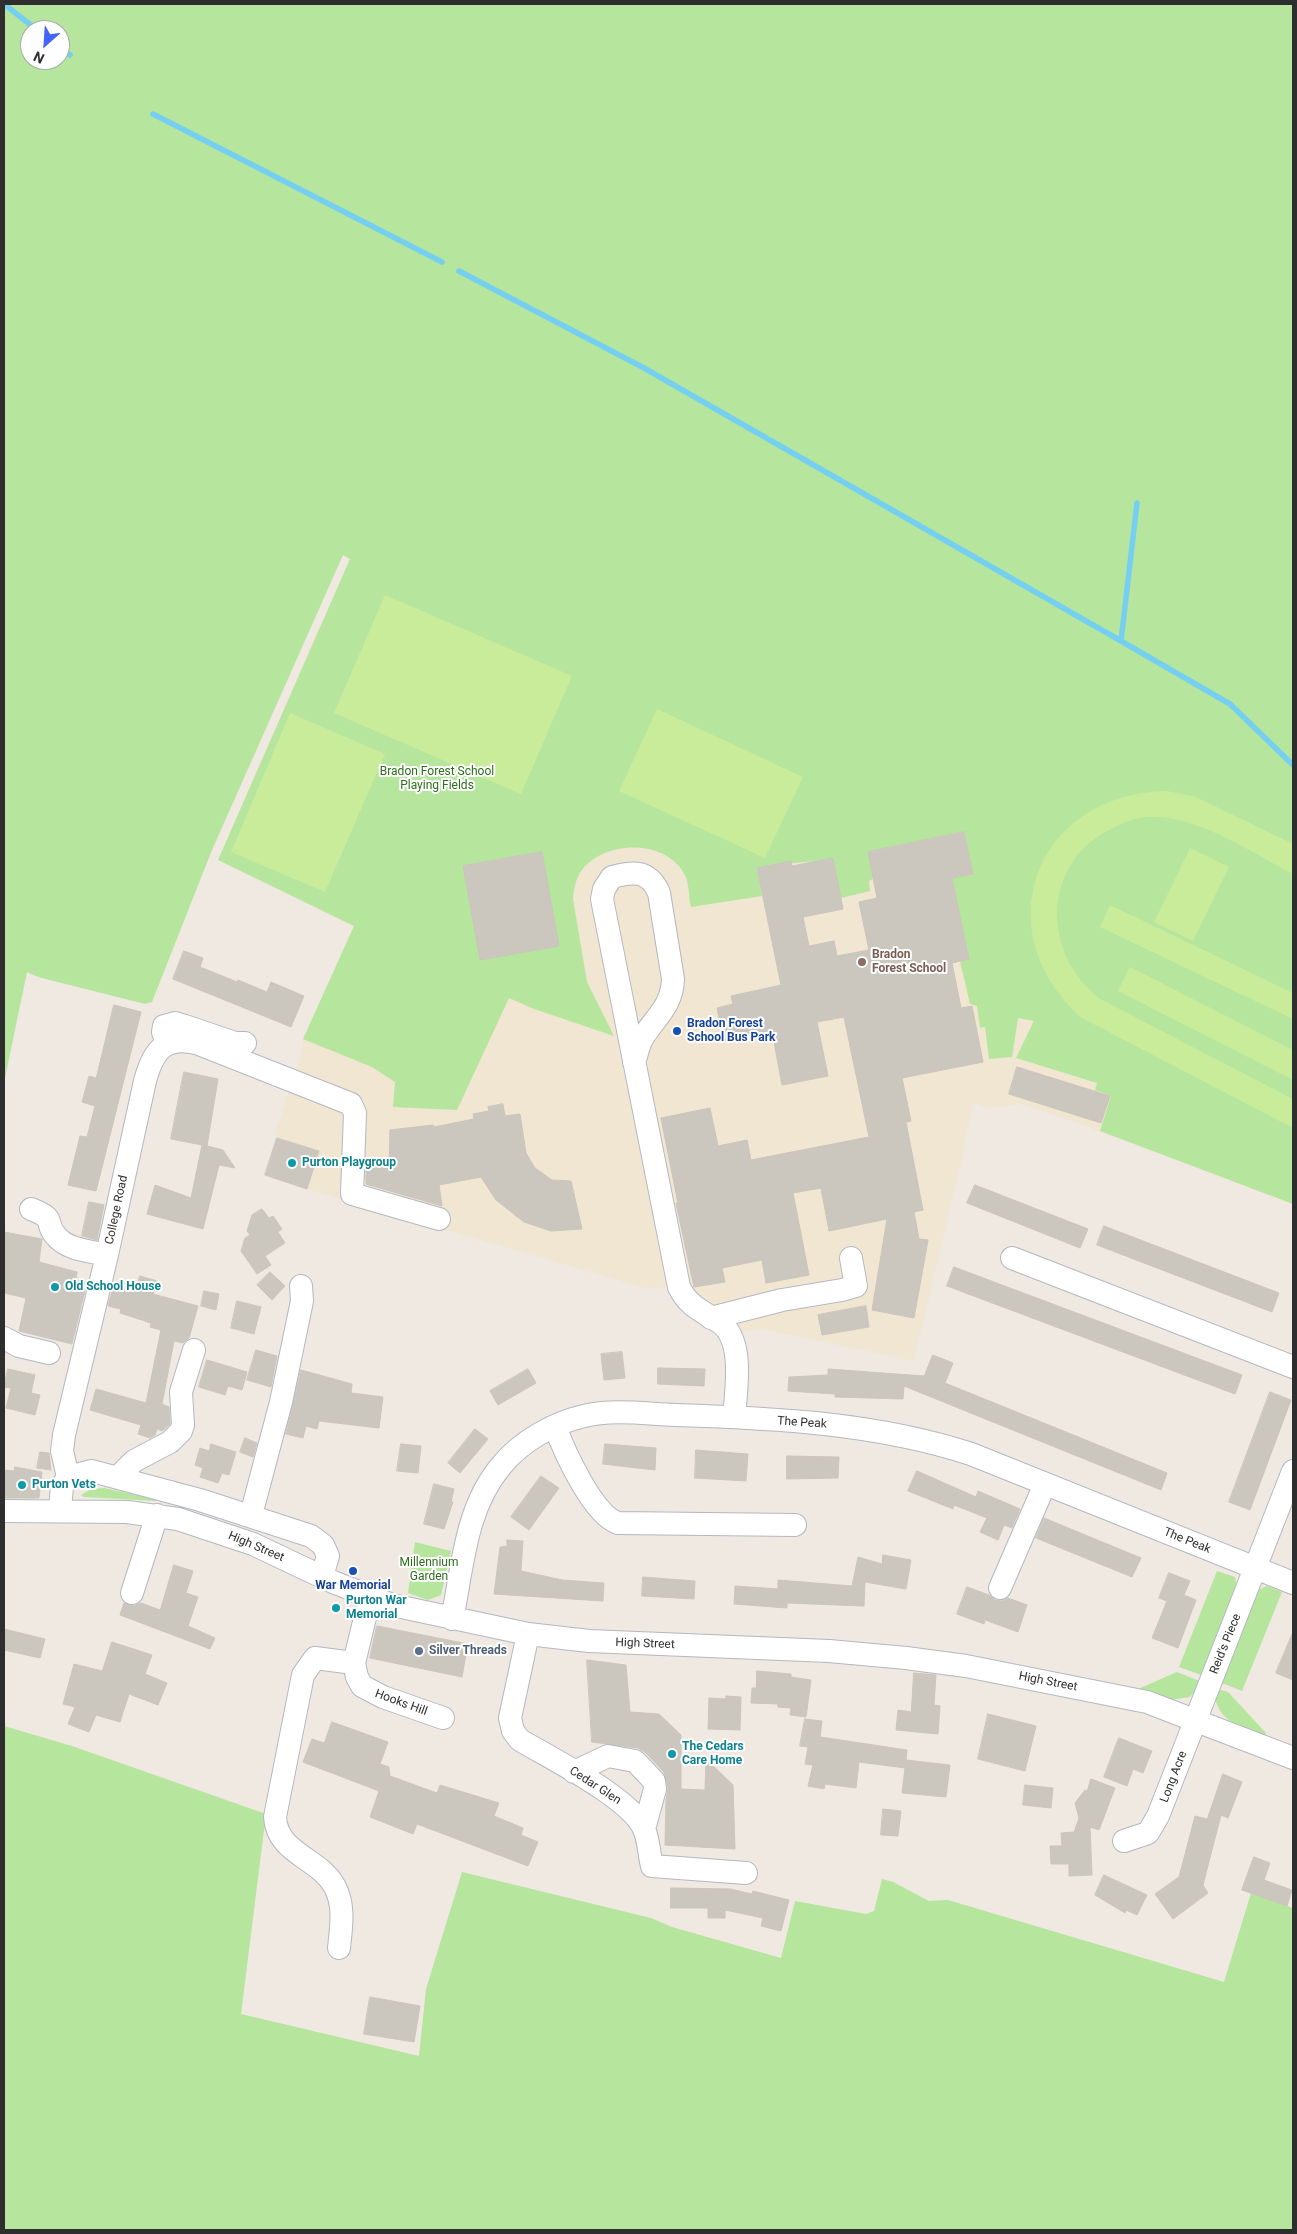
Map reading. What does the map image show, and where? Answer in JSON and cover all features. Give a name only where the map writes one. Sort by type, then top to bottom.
[{"type":"street","points":[[634,1062],[641,1041],[666,1007],[672,994],[673,979],[660,893],[654,882],[644,874],[628,872],[612,877],[602,899],[634,1062],[679,1287],[685,1298],[700,1312],[720,1323],[732,1340],[736,1352],[734,1417]]},
{"type":"street","points":[[246,1043],[235,1043],[175,1024],[164,1026],[163,1032],[167,1044],[177,1041],[190,1041],[345,1100],[354,1108],[352,1194],[439,1219]]},
{"type":"street","name":"College Road","points":[[68,1477],[62,1451],[64,1435],[108,1255],[148,1072],[157,1052],[167,1044]]},
{"type":"street","points":[[31,1209],[46,1215],[50,1219],[55,1236],[61,1241],[81,1249],[108,1255]]},
{"type":"street","points":[[711,1318],[782,1300],[856,1286],[850,1258]]},
{"type":"street","points":[[1012,1258],[1293,1367]]},
{"type":"street","points":[[251,1515],[281,1402],[302,1301],[301,1286]]},
{"type":"street","points":[[4,1338],[19,1346],[50,1353]]},
{"type":"street","points":[[119,1476],[134,1462],[178,1436],[183,1425],[181,1392],[194,1350]]},
{"type":"street","name":"The Peak","points":[[452,1619],[470,1524],[478,1502],[501,1465],[521,1446],[554,1426],[571,1419],[599,1413],[734,1417],[846,1426],[934,1442],[971,1454],[1256,1568]]},
{"type":"street","points":[[554,1426],[592,1501],[611,1521],[618,1523],[795,1525]]},
{"type":"street","points":[[60,1510],[62,1486],[68,1477],[92,1471],[119,1476],[251,1515],[310,1536],[324,1545],[328,1556],[322,1576]]},
{"type":"street","name":"Reid's Piece","points":[[1196,1719],[1293,1472]]},
{"type":"street","points":[[1000,1588],[1045,1484]]},
{"type":"street","name":"High Street","points":[[4,1511],[60,1510],[157,1514],[223,1533],[370,1597],[416,1612],[528,1634],[589,1641],[829,1651],[966,1666],[1147,1702],[1196,1719],[1293,1758]]},
{"type":"street","points":[[132,1593],[157,1514]]},
{"type":"street","points":[[1256,1568],[1293,1583]]},
{"type":"street","points":[[339,1948],[342,1913],[335,1887],[328,1877],[281,1839],[276,1827],[275,1817],[288,1740],[303,1675],[315,1658],[354,1663],[370,1597]]},
{"type":"street","name":"Cedar Glen","points":[[528,1634],[510,1718],[512,1731],[520,1740],[574,1772],[628,1808],[644,1829],[652,1866],[746,1873]]},
{"type":"street","name":"Hooks Hill","points":[[354,1663],[362,1686],[370,1692],[443,1718]]},
{"type":"street","name":"Long Acre","points":[[1124,1841],[1151,1842],[1158,1816],[1196,1719]]},
{"type":"street","points":[[574,1772],[608,1756],[635,1761],[654,1780],[655,1789],[644,1829]]},
{"type":"shaded area","name":"Bradon Forest School","points":[[319,627],[902,641],[1293,1204],[1088,1127],[1020,1104],[990,1108],[973,1103],[962,1159],[914,1361],[762,1329],[719,1335],[685,1314],[666,1287],[645,1288],[307,1189],[319,1151],[277,1138],[275,1133],[301,1057],[303,1039],[354,927],[218,860]]},
{"type":"green space","name":"Bradon Forest School Playing Fields","points":[[4,4],[1293,4],[1293,1204],[1100,1131],[1111,1096],[1095,1090],[1097,1083],[1016,1058],[1034,1021],[1018,1018],[1012,1057],[989,1059],[985,1027],[980,1028],[977,1006],[970,1004],[960,961],[969,959],[952,878],[973,874],[964,832],[868,852],[873,879],[869,881],[870,891],[841,898],[833,858],[757,868],[762,896],[691,907],[687,880],[679,866],[667,856],[652,850],[636,848],[604,853],[590,862],[580,873],[574,889],[573,899],[587,982],[614,1036],[534,1009],[509,998],[457,1110],[393,1107],[395,1082],[372,1067],[303,1039],[354,926],[218,860],[350,559],[343,555],[212,850],[152,1002],[145,1004],[38,977],[27,972],[4,1083]]},
{"type":"green space","points":[[385,595],[572,676],[521,794],[334,713]]},
{"type":"green space","points":[[657,709],[803,777],[765,858],[619,791]]},
{"type":"green space","points":[[290,713],[385,754],[325,892],[231,852]]},
{"type":"green space","points":[[1167,791],[1196,797],[1293,844],[1293,874],[1227,838],[1191,823],[1151,817],[1134,819],[1123,823],[1089,843],[1072,862],[1062,885],[1057,909],[1059,935],[1067,959],[1082,981],[1102,1000],[1293,1099],[1293,1128],[1082,1018],[1052,983],[1035,946],[1031,908],[1038,873],[1056,841],[1084,815],[1121,798]]},
{"type":"green space","points":[[1190,848],[1229,867],[1193,941],[1154,922]]},
{"type":"green space","points":[[1110,905],[1293,993],[1293,1019],[1100,927]]},
{"type":"green space","points":[[1130,967],[1293,1050],[1293,1080],[1118,991]]},
{"type":"green space","points":[[104,1488],[155,1499],[156,1501],[84,1497],[81,1495],[91,1489]]},
{"type":"green space","name":"Millennium Garden","points":[[415,1542],[451,1551],[441,1595],[428,1600],[408,1593]]},
{"type":"green space","points":[[1217,1571],[1235,1577],[1237,1588],[1204,1676],[1179,1667]]},
{"type":"green space","points":[[1267,1586],[1282,1592],[1242,1691],[1217,1681],[1258,1590]]},
{"type":"green space","points":[[1177,1672],[1202,1682],[1190,1697],[1170,1700],[1138,1689]]},
{"type":"green space","points":[[1214,1688],[1228,1692],[1266,1733],[1265,1737],[1237,1725],[1223,1715],[1215,1699]]},
{"type":"green space","points":[[4,1726],[72,1746],[266,1814],[241,2014],[419,2056],[426,1989],[462,1872],[651,1918],[672,1927],[781,1958],[795,1901],[866,1914],[874,1911],[882,1879],[893,1882],[929,1901],[948,1900],[1224,1982],[1251,1893],[1293,1908],[1293,2230],[4,2230]]},
{"type":"building","points":[[964,832],[973,874],[952,878],[969,959],[952,963],[961,1008],[972,1006],[983,1062],[902,1078],[911,1121],[906,1122],[923,1210],[914,1212],[919,1239],[928,1240],[914,1318],[872,1310],[887,1219],[829,1231],[821,1188],[793,1193],[809,1275],[766,1283],[762,1260],[722,1268],[725,1282],[694,1287],[676,1203],[678,1203],[661,1118],[710,1108],[718,1146],[747,1140],[751,1160],[869,1137],[844,1017],[817,1022],[828,1076],[782,1085],[772,1031],[724,1041],[717,1008],[733,1004],[731,996],[781,985],[757,868],[791,861],[792,866],[833,858],[843,909],[803,917],[809,946],[834,941],[837,956],[869,950],[859,902],[877,898],[868,852]]},
{"type":"building","points":[[542,852],[559,946],[480,960],[463,866]]},
{"type":"building","points":[[184,951],[203,958],[200,967],[237,982],[238,980],[267,992],[271,982],[304,996],[291,1027],[173,979]]},
{"type":"building","points":[[114,1005],[141,1012],[96,1191],[68,1185],[80,1136],[87,1137],[95,1106],[82,1102],[89,1076],[96,1078]]},
{"type":"building","points":[[1017,1067],[1110,1096],[1101,1123],[1009,1094]]},
{"type":"building","points":[[184,1072],[218,1079],[207,1146],[223,1150],[235,1168],[219,1165],[203,1229],[147,1214],[155,1185],[191,1198],[202,1145],[171,1139]]},
{"type":"building","points":[[503,1104],[505,1116],[520,1114],[526,1153],[535,1168],[552,1180],[571,1181],[582,1229],[551,1231],[524,1222],[496,1200],[481,1177],[439,1185],[442,1206],[366,1184],[366,1167],[389,1168],[390,1130],[433,1125],[434,1127],[474,1119],[473,1114],[489,1111],[488,1107]]},
{"type":"building","name":"Purton Playgroup","points":[[277,1138],[319,1151],[307,1189],[265,1175]]},
{"type":"building","points":[[975,1185],[1088,1229],[1080,1248],[967,1203]]},
{"type":"building","points":[[89,1202],[104,1205],[97,1240],[82,1236]]},
{"type":"building","points":[[262,1209],[269,1218],[273,1216],[282,1229],[278,1232],[285,1243],[265,1256],[271,1265],[257,1274],[241,1251],[245,1238],[250,1235],[247,1231],[252,1215]]},
{"type":"building","points":[[1104,1226],[1279,1293],[1272,1312],[1097,1245]]},
{"type":"building","name":"Old School House","points":[[4,1232],[42,1239],[39,1262],[77,1272],[76,1280],[87,1282],[72,1344],[19,1331],[26,1298],[4,1293]]},
{"type":"building","points":[[954,1267],[1242,1375],[1235,1394],[947,1286]]},
{"type":"building","points":[[270,1272],[285,1286],[272,1300],[257,1285]]},
{"type":"building","points":[[140,1276],[157,1281],[153,1294],[198,1306],[189,1338],[183,1343],[174,1341],[162,1404],[169,1407],[170,1424],[162,1431],[157,1429],[155,1435],[150,1438],[138,1434],[141,1425],[90,1410],[96,1389],[146,1403],[161,1330],[150,1327],[151,1323],[120,1313],[121,1309],[108,1306],[113,1288],[116,1289],[117,1286],[135,1291]]},
{"type":"building","points":[[204,1291],[219,1294],[216,1310],[201,1306]]},
{"type":"building","points":[[237,1301],[261,1307],[254,1334],[231,1328]]},
{"type":"building","points":[[866,1306],[869,1327],[822,1335],[818,1315]]},
{"type":"building","points":[[256,1350],[277,1356],[271,1387],[247,1380]]},
{"type":"building","points":[[622,1352],[625,1378],[604,1380],[601,1354]]},
{"type":"building","points":[[933,1355],[953,1363],[945,1383],[1167,1473],[1161,1490],[904,1386],[903,1399],[835,1397],[835,1394],[788,1391],[789,1377],[828,1375],[828,1369],[924,1376]]},
{"type":"building","points":[[207,1360],[247,1372],[242,1390],[228,1386],[225,1395],[199,1387]]},
{"type":"building","points":[[658,1368],[705,1369],[704,1386],[658,1384]]},
{"type":"building","points":[[8,1369],[35,1375],[31,1393],[40,1395],[35,1415],[6,1408],[11,1388],[4,1387]]},
{"type":"building","points":[[528,1369],[536,1383],[498,1405],[490,1391]]},
{"type":"building","points":[[301,1370],[352,1384],[351,1393],[383,1397],[379,1428],[319,1421],[317,1429],[306,1426],[303,1438],[286,1434]]},
{"type":"building","points":[[1270,1392],[1291,1400],[1250,1510],[1229,1502]]},
{"type":"building","points":[[475,1429],[488,1439],[460,1473],[448,1463]]},
{"type":"building","points":[[245,1438],[257,1443],[253,1457],[240,1452]]},
{"type":"building","points":[[211,1444],[236,1452],[229,1475],[222,1473],[218,1483],[200,1477],[203,1468],[195,1465],[200,1448],[209,1451]]},
{"type":"building","points":[[401,1444],[421,1446],[418,1473],[397,1471]]},
{"type":"building","points":[[605,1444],[656,1448],[655,1470],[603,1464]]},
{"type":"building","points":[[696,1450],[748,1454],[746,1481],[695,1478]]},
{"type":"building","points":[[40,1452],[49,1453],[51,1470],[37,1468]]},
{"type":"building","points":[[787,1456],[839,1457],[838,1478],[787,1479]]},
{"type":"building","name":"Purton Vets","points":[[15,1467],[42,1472],[39,1498],[4,1498],[4,1470],[14,1471]]},
{"type":"building","points":[[917,1471],[976,1497],[978,1491],[1020,1509],[1012,1528],[1004,1525],[998,1540],[980,1532],[987,1518],[954,1505],[953,1509],[908,1491]]},
{"type":"building","points":[[541,1476],[559,1488],[529,1530],[511,1517]]},
{"type":"building","points":[[434,1484],[454,1489],[451,1502],[453,1502],[444,1529],[424,1524]]},
{"type":"building","points":[[1044,1518],[1141,1558],[1132,1577],[1036,1538]]},
{"type":"building","points":[[507,1540],[523,1541],[521,1571],[562,1580],[604,1583],[603,1601],[494,1594],[500,1547],[507,1546]]},
{"type":"building","points":[[883,1555],[911,1560],[906,1589],[865,1582],[864,1606],[787,1603],[787,1608],[734,1604],[735,1586],[778,1589],[778,1580],[852,1586],[858,1557],[882,1564]]},
{"type":"building","points":[[174,1565],[193,1571],[186,1593],[198,1597],[188,1626],[215,1638],[210,1649],[120,1615],[124,1603],[134,1606],[141,1603],[160,1610]]},
{"type":"building","points":[[1169,1573],[1190,1581],[1184,1595],[1196,1600],[1178,1648],[1152,1638],[1167,1601],[1159,1598]]},
{"type":"building","points":[[643,1577],[695,1581],[694,1599],[642,1596]]},
{"type":"building","points":[[967,1587],[989,1595],[995,1600],[1002,1601],[1008,1598],[1027,1605],[1018,1632],[985,1620],[984,1624],[957,1614]]},
{"type":"building","name":"Silver Threads","points":[[377,1626],[468,1644],[462,1677],[370,1658]]},
{"type":"building","points":[[4,1629],[45,1639],[40,1658],[4,1650]]},
{"type":"building","points":[[1293,1632],[1293,1680],[1276,1673]]},
{"type":"building","points":[[112,1642],[152,1655],[145,1674],[167,1683],[158,1705],[129,1694],[120,1722],[96,1715],[89,1732],[68,1724],[75,1707],[63,1704],[74,1664],[102,1671]]},
{"type":"building","name":"The Cedars Care Home","points":[[587,1660],[626,1665],[630,1712],[659,1714],[681,1735],[681,1789],[705,1790],[706,1759],[733,1785],[735,1849],[665,1845],[668,1788],[664,1772],[645,1752],[638,1748],[592,1742]]},
{"type":"building","points":[[757,1671],[791,1674],[791,1677],[811,1680],[806,1717],[790,1715],[791,1708],[778,1707],[778,1704],[751,1703],[752,1688],[756,1688]]},
{"type":"building","points":[[914,1673],[936,1675],[934,1705],[940,1706],[938,1734],[896,1730],[898,1710],[911,1712]]},
{"type":"building","points":[[726,1696],[741,1697],[740,1730],[708,1729],[709,1698],[726,1699]]},
{"type":"building","points":[[988,1714],[1036,1726],[1025,1771],[978,1759]]},
{"type":"building","points":[[805,1719],[822,1721],[820,1737],[907,1750],[906,1760],[950,1765],[946,1797],[902,1793],[905,1768],[859,1762],[856,1788],[825,1784],[824,1789],[808,1786],[813,1765],[805,1764],[808,1747],[800,1746]]},
{"type":"building","points":[[332,1722],[388,1742],[380,1764],[389,1767],[390,1776],[437,1793],[440,1785],[499,1803],[494,1816],[523,1828],[521,1835],[538,1842],[528,1866],[417,1824],[413,1834],[370,1817],[379,1791],[303,1762],[312,1739],[324,1743]]},
{"type":"building","points":[[1119,1738],[1152,1751],[1143,1773],[1133,1769],[1127,1786],[1104,1777]]},
{"type":"building","points":[[1223,1774],[1242,1782],[1228,1818],[1221,1815],[1203,1885],[1208,1893],[1173,1919],[1155,1894],[1179,1877],[1195,1816],[1207,1819]]},
{"type":"building","points":[[1091,1779],[1115,1788],[1099,1830],[1090,1827],[1092,1875],[1069,1876],[1069,1864],[1051,1864],[1050,1846],[1062,1846],[1061,1833],[1074,1832],[1079,1818],[1075,1803],[1085,1790],[1087,1791]]},
{"type":"building","points":[[1025,1785],[1053,1788],[1051,1808],[1023,1805]]},
{"type":"building","points":[[883,1809],[901,1811],[898,1836],[881,1835]]},
{"type":"building","points":[[1254,1857],[1270,1863],[1264,1880],[1292,1890],[1287,1906],[1242,1890]]},
{"type":"building","points":[[1104,1875],[1147,1895],[1137,1915],[1126,1910],[1125,1913],[1095,1895]]},
{"type":"building","points":[[671,1888],[730,1889],[752,1894],[753,1891],[789,1900],[781,1931],[761,1926],[763,1918],[725,1910],[725,1918],[708,1918],[708,1908],[671,1908]]},
{"type":"building","points":[[370,1997],[420,2006],[414,2042],[364,2034]]},
{"type":"waterway","points":[[4,4],[24,20]]},
{"type":"waterway","points":[[153,114],[442,262]]},
{"type":"waterway","points":[[459,271],[644,368],[1121,641],[1137,503]]},
{"type":"waterway","points":[[1121,641],[1230,704],[1293,765]]},
{"type":"place","name":"Bradon Forest School","points":[[862,962]]},
{"type":"place","name":"Bradon Forest School Bus Park","points":[[677,1031]]},
{"type":"place","name":"Purton Playgroup","points":[[292,1163]]},
{"type":"place","name":"Old School House","points":[[55,1287]]},
{"type":"place","name":"Purton Vets","points":[[22,1485]]},
{"type":"place","name":"War Memorial","points":[[353,1571]]},
{"type":"place","name":"Purton War Memorial","points":[[336,1608]]},
{"type":"place","name":"Silver Threads","points":[[419,1651]]},
{"type":"place","name":"The Cedars Care Home","points":[[672,1754]]}]
